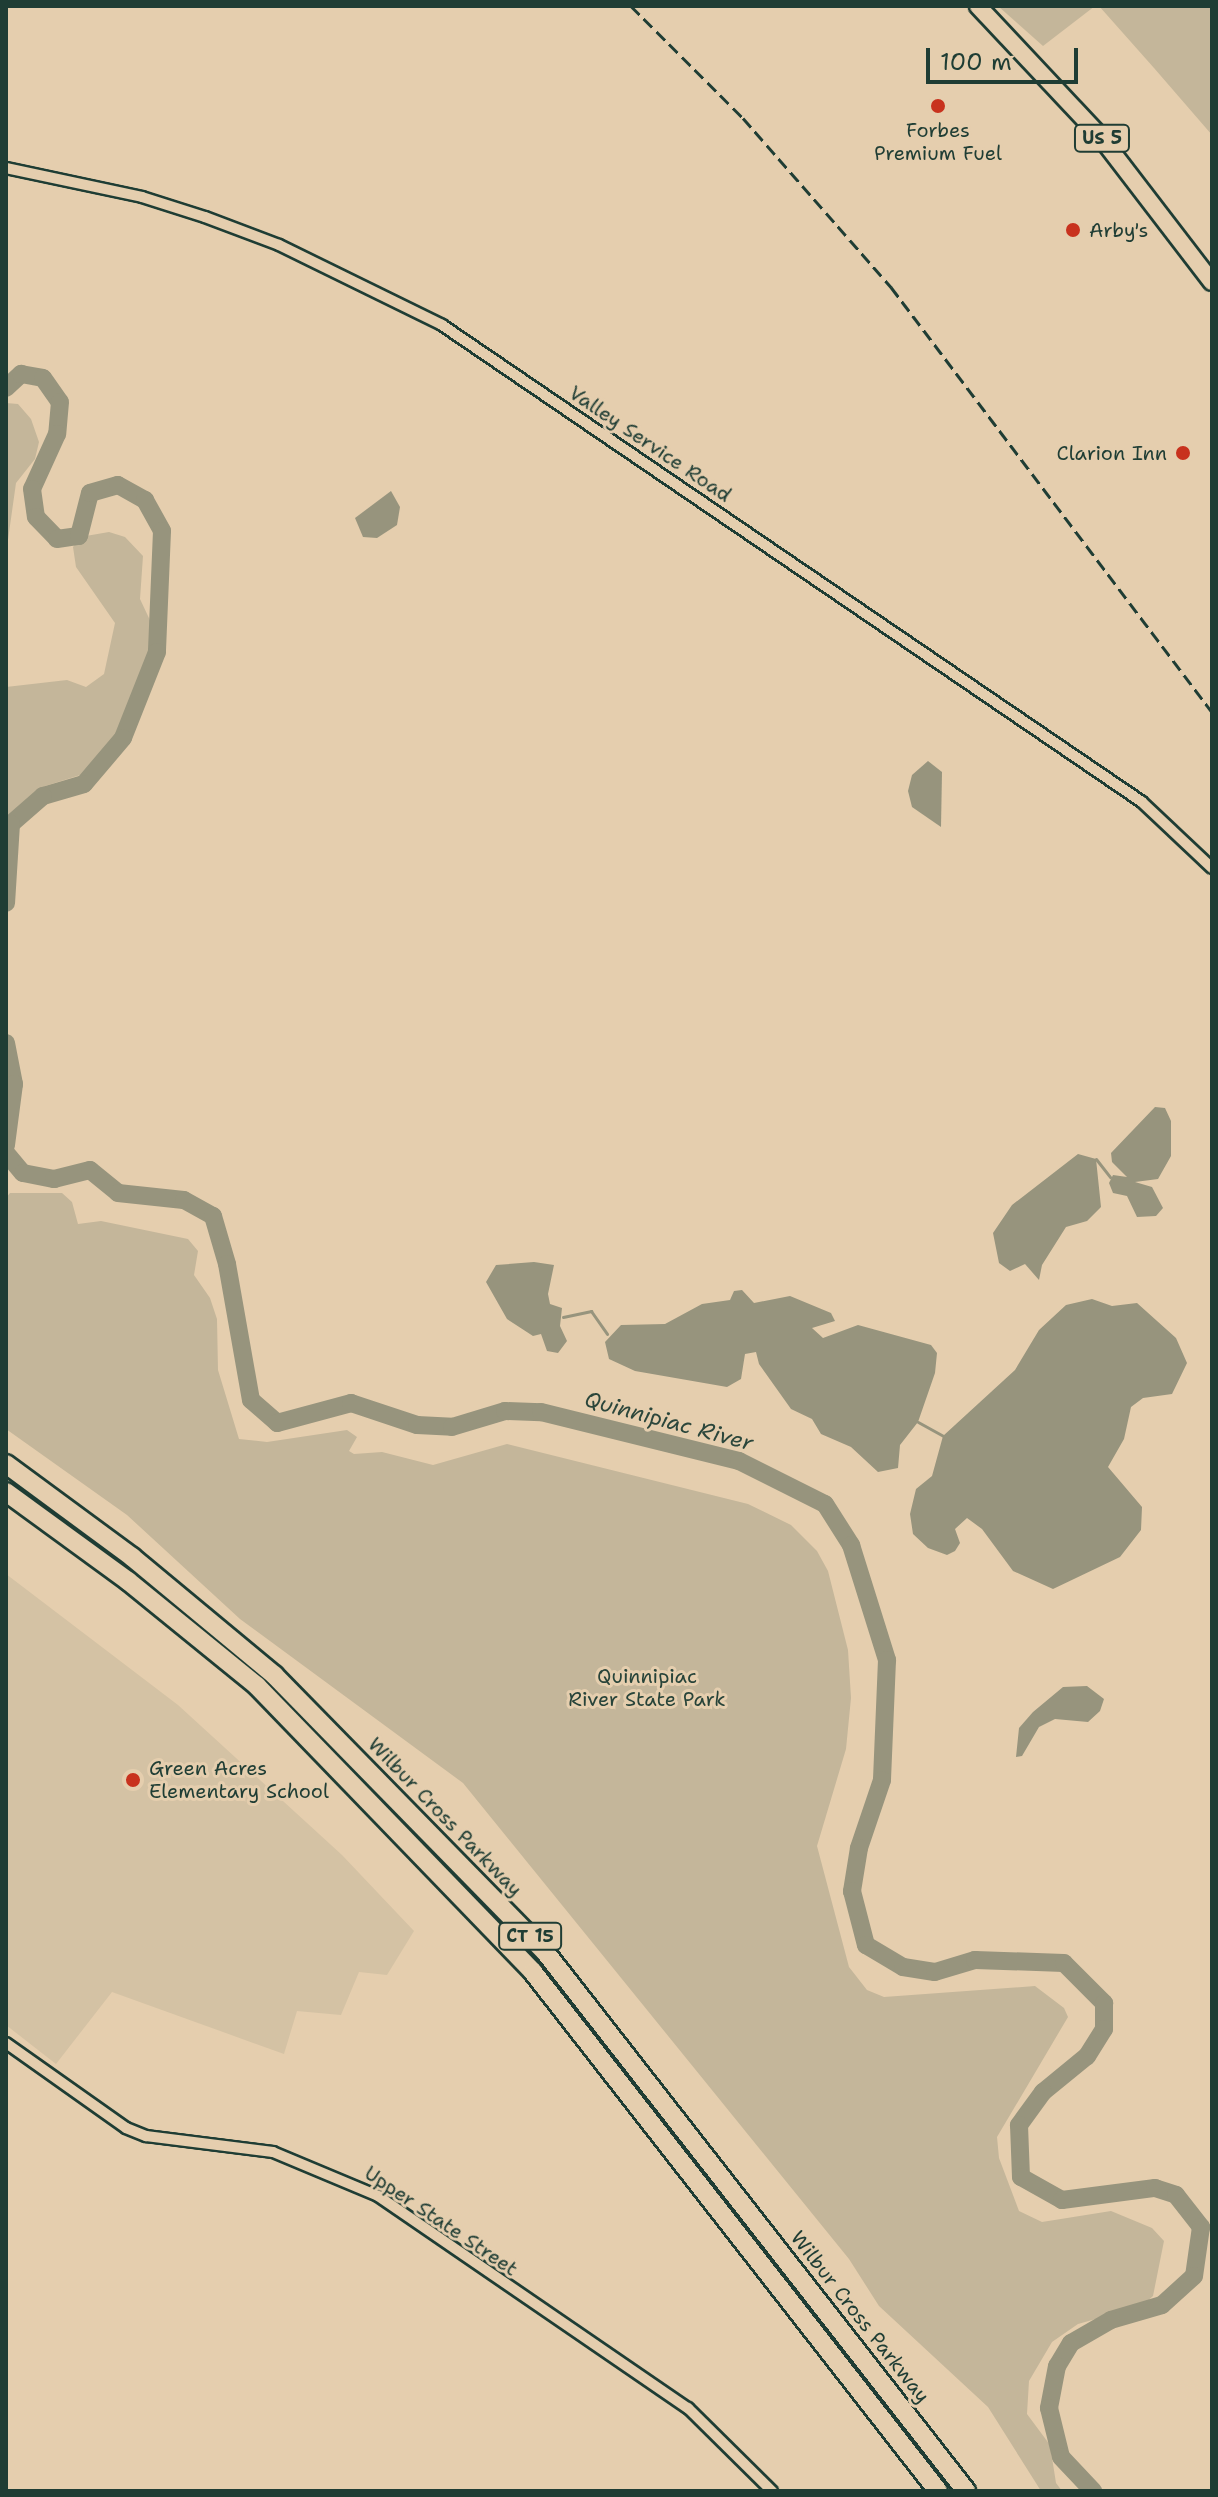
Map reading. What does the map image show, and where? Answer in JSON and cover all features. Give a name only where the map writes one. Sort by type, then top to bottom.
[{"type":"highway","name":"Wilbur Cross Parkway","points":[[6,1464],[132,1557],[274,1675],[546,1953],[966,2491]]},
{"type":"highway","name":"CT 15","points":[[6,1492],[128,1581],[257,1686],[533,1972],[938,2491]]},
{"type":"main road","name":"US 5","points":[[978,6],[1114,152],[1212,282]]},
{"type":"street","name":"Valley Service Road","points":[[6,168],[142,197],[205,217],[304,256],[442,325],[1142,802],[1212,868]]},
{"type":"street","name":"Upper State Street","points":[[6,2043],[126,2128],[146,2136],[273,2152],[378,2196],[688,2408],[772,2491]]},
{"type":"shaded area","points":[[391,491],[400,507],[397,525],[377,538],[363,537],[355,518]]},
{"type":"shaded area","points":[[928,761],[942,772],[941,827],[912,807],[908,791],[912,775]]},
{"type":"shaded area","points":[[1155,1107],[1165,1108],[1171,1121],[1171,1156],[1158,1179],[1135,1182],[1152,1187],[1163,1208],[1156,1216],[1137,1217],[1127,1196],[1113,1193],[1109,1183],[1113,1175],[1127,1177],[1112,1162],[1111,1153]]},
{"type":"shaded area","points":[[1078,1154],[1096,1159],[1101,1207],[1087,1221],[1066,1227],[1042,1265],[1039,1280],[1025,1264],[1010,1271],[999,1263],[993,1233],[1012,1205]]},
{"type":"shaded area","points":[[534,1262],[554,1265],[548,1294],[550,1304],[562,1308],[560,1326],[567,1341],[558,1353],[547,1351],[541,1334],[533,1336],[507,1319],[486,1282],[496,1265]]},
{"type":"shaded area","points":[[742,1290],[754,1303],[790,1296],[831,1313],[835,1321],[812,1328],[823,1338],[858,1325],[931,1345],[937,1353],[935,1373],[918,1422],[900,1445],[898,1468],[878,1472],[851,1447],[821,1434],[812,1419],[791,1409],[759,1364],[756,1352],[745,1354],[741,1379],[727,1387],[635,1371],[609,1359],[605,1342],[621,1325],[665,1324],[702,1304],[730,1300],[734,1291]]},
{"type":"shaded area","points":[[1092,1299],[1112,1306],[1137,1303],[1176,1338],[1187,1363],[1172,1394],[1143,1398],[1131,1407],[1124,1439],[1108,1467],[1142,1507],[1141,1530],[1120,1557],[1053,1589],[1013,1571],[982,1529],[967,1518],[955,1529],[960,1543],[955,1551],[947,1555],[928,1548],[913,1534],[910,1514],[916,1489],[932,1476],[943,1436],[1015,1370],[1039,1330],[1066,1305]]},
{"type":"shaded area","name":"Green Acres Elementary School","points":[[6,1574],[178,1705],[342,1855],[414,1931],[387,1975],[359,1972],[341,2015],[297,2011],[284,2054],[112,1992],[56,2064],[6,2025]]},
{"type":"shaded area","points":[[1087,1686],[1104,1699],[1100,1711],[1088,1722],[1055,1719],[1039,1727],[1022,1756],[1016,1757],[1019,1728],[1033,1712],[1063,1687]]},
{"type":"green space","points":[[998,6],[1095,6],[1043,46]]},
{"type":"green space","points":[[1099,6],[1212,6],[1212,135],[1154,68]]},
{"type":"green space","points":[[6,403],[18,404],[31,419],[39,442],[35,459],[16,483],[6,554]]},
{"type":"green space","points":[[109,532],[125,537],[143,556],[140,599],[156,633],[105,760],[90,772],[45,786],[12,822],[6,883],[6,687],[67,680],[86,687],[104,674],[115,623],[76,567],[73,547],[80,537]]},
{"type":"green space","name":"Quinnipiac River State Park","points":[[10,1193],[62,1193],[72,1202],[78,1224],[101,1221],[188,1239],[198,1251],[194,1275],[210,1298],[217,1319],[218,1370],[239,1439],[267,1442],[347,1430],[357,1437],[349,1451],[354,1454],[382,1452],[433,1465],[507,1444],[748,1504],[791,1525],[817,1551],[828,1571],[848,1650],[851,1698],[846,1749],[817,1846],[849,1967],[867,1990],[884,1997],[1035,1986],[1064,2008],[1068,2017],[997,2137],[999,2158],[1019,2211],[1042,2222],[1111,2211],[1152,2228],[1164,2241],[1153,2296],[1142,2306],[1078,2324],[1052,2342],[1029,2381],[1027,2414],[1050,2445],[1056,2483],[1062,2491],[1041,2491],[988,2407],[879,2306],[849,2259],[463,1783],[240,1619],[127,1515],[6,1429],[6,1198]]},
{"type":"waterway","name":"Quinnipiac River","points":[[6,388],[21,374],[43,378],[60,402],[57,434],[32,489],[36,517],[57,539],[79,536],[90,493],[118,485],[145,500],[162,531],[157,652],[123,738],[84,784],[43,796],[11,824],[6,903]]},
{"type":"waterway","name":"Quinnipiac River","points":[[6,1043],[14,1084],[6,1145]]},
{"type":"waterway","name":"Quinnipiac River","points":[[6,1153],[23,1173],[54,1179],[90,1170],[118,1193],[184,1200],[213,1216],[227,1264],[251,1400],[277,1423],[351,1403],[417,1425],[452,1427],[505,1411],[541,1412],[739,1461],[825,1504],[851,1545],[887,1660],[882,1780],[859,1848],[852,1891],[866,1945],[903,1967],[935,1972],[975,1960],[1064,1963],[1104,2003],[1104,2029],[1087,2056],[1043,2092],[1019,2125],[1021,2177],[1062,2200],[1155,2188],[1176,2195],[1201,2227],[1194,2276],[1162,2305],[1111,2320],[1071,2343],[1057,2366],[1049,2408],[1061,2457],[1093,2491]]},
{"type":"waterway","points":[[1096,1159],[1110,1177]]},
{"type":"waterway","points":[[563,1317],[591,1311],[607,1334]]},
{"type":"waterway","points":[[918,1422],[943,1436]]},
{"type":"railway","points":[[631,6],[743,118],[891,287],[1212,712]]},
{"type":"place","name":"Forbes Premium Fuel","points":[[938,106]]},
{"type":"place","name":"Arby's","points":[[1073,230]]},
{"type":"place","name":"Clarion Inn","points":[[1183,453]]},
{"type":"place","name":"Green Acres Elementary School","points":[[133,1780]]}]
